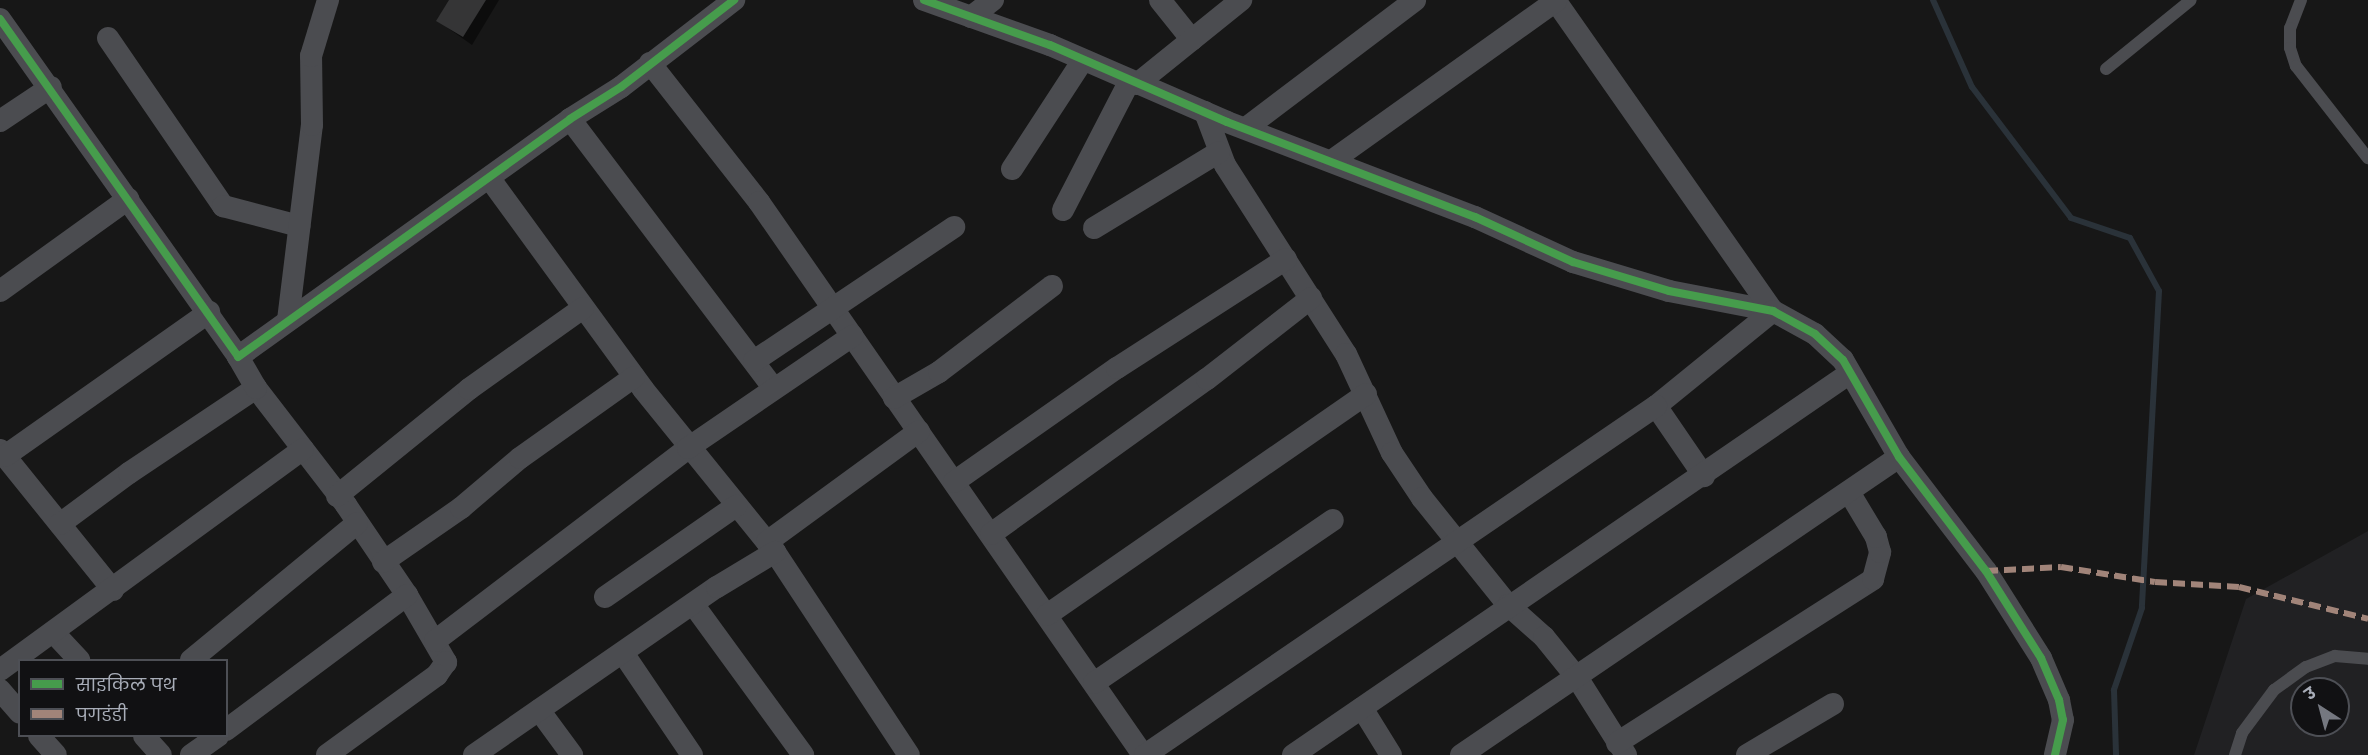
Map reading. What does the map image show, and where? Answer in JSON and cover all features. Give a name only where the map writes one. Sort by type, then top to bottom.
[{"type":"street","points":[[288,320],[312,125],[312,56],[328,0]]},
{"type":"street","points":[[238,357],[490,179],[734,0]]},
{"type":"street","points":[[924,0],[1083,60],[1205,112],[1476,217],[1573,262],[1669,291],[1773,311],[1815,334],[1843,360],[1899,457],[1986,571],[2041,658],[2059,700],[2063,720],[2055,755]]},
{"type":"street","points":[[971,17],[993,0]]},
{"type":"street","points":[[1160,0],[1192,40]]},
{"type":"street","points":[[1063,210],[1133,82],[1192,40],[1241,0]]},
{"type":"street","points":[[1246,128],[1415,0]]},
{"type":"street","points":[[1333,160],[1556,0],[1773,311]]},
{"type":"street","points":[[0,19],[51,87],[208,312],[256,387],[338,496],[407,594],[446,662],[444,669],[327,755]]},
{"type":"street","points":[[108,38],[223,206],[299,226]]},
{"type":"street","points":[[1012,169],[1083,60]]},
{"type":"street","points":[[650,63],[759,202],[832,311],[919,431],[1144,755],[1656,406],[1773,311]]},
{"type":"street","points":[[0,121],[51,87]]},
{"type":"street","points":[[1205,112],[1220,152],[1311,298],[1366,394],[1392,453],[1508,605],[1544,637],[1575,675],[1620,751],[1873,579],[1879,568],[1878,544],[1849,492]]},
{"type":"street","points":[[570,119],[774,389]]},
{"type":"street","points":[[1094,228],[1220,152]]},
{"type":"street","points":[[490,179],[688,448],[771,547],[909,755]]},
{"type":"street","points":[[0,291],[128,199]]},
{"type":"street","points":[[754,362],[954,227]]},
{"type":"street","points":[[954,482],[1117,368],[1286,259]]},
{"type":"street","points":[[894,398],[939,372],[1052,286]]},
{"type":"street","points":[[991,534],[1207,379],[1311,298]]},
{"type":"street","points":[[338,496],[469,389],[583,308]]},
{"type":"street","points":[[113,590],[2,453],[208,312]]},
{"type":"street","points":[[435,641],[688,448],[852,336]]},
{"type":"street","points":[[1293,755],[1508,605],[1556,577],[1850,374]]},
{"type":"street","points":[[383,562],[461,508],[520,458],[634,377]]},
{"type":"street","points":[[60,524],[129,472],[256,387]]},
{"type":"street","points":[[1047,615],[1366,394]]},
{"type":"street","points":[[1656,406],[1704,476]]},
{"type":"street","points":[[474,755],[693,604],[771,547],[919,431]]},
{"type":"street","points":[[0,670],[113,590],[303,449]]},
{"type":"street","points":[[1461,755],[1575,675],[1899,457]]},
{"type":"street","points":[[605,597],[736,506]]},
{"type":"street","points":[[1094,683],[1333,520]]},
{"type":"street","points":[[192,659],[357,523]]},
{"type":"street","points":[[228,728],[407,594]]},
{"type":"street","points":[[693,604],[803,755]]},
{"type":"street","points":[[54,633],[78,659]]},
{"type":"street","points":[[623,653],[692,755]]},
{"type":"street","points":[[0,690],[18,711]]},
{"type":"street","points":[[1747,755],[1833,704]]},
{"type":"street","points":[[1362,708],[1391,755]]},
{"type":"street","points":[[539,710],[572,755]]},
{"type":"street","points":[[41,737],[56,755]]},
{"type":"street","points":[[146,737],[161,755]]},
{"type":"street","points":[[191,755],[216,737]]},
{"type":"lane","points":[[2106,69],[2191,0]]},
{"type":"lane","points":[[2299,1],[2290,28],[2290,48],[2296,66],[2368,158]]},
{"type":"lane","points":[[2235,755],[2242,734],[2274,690],[2306,667],[2335,656],[2368,659]]},
{"type":"shaded area","points":[[2368,531],[2368,755],[2194,755],[2246,599]]},
{"type":"building","points":[[449,0],[486,0],[463,37],[436,21]]},
{"type":"waterway","points":[[1933,0],[1972,87],[2071,218],[2130,238],[2159,291],[2142,608],[2114,690],[2116,755]]},
{"type":"marked path","points":[[1986,571],[2061,567],[2155,582],[2239,587],[2368,619]]},
{"type":"cycle path","points":[[0,19],[238,357],[570,119],[621,87],[734,0]]},
{"type":"cycle path","points":[[924,0],[1050,45],[1227,122],[1475,217],[1573,262],[1669,291],[1773,311],[1815,334],[1843,360],[1899,457],[1986,571],[2041,658],[2059,700],[2063,720],[2055,755]]}]
